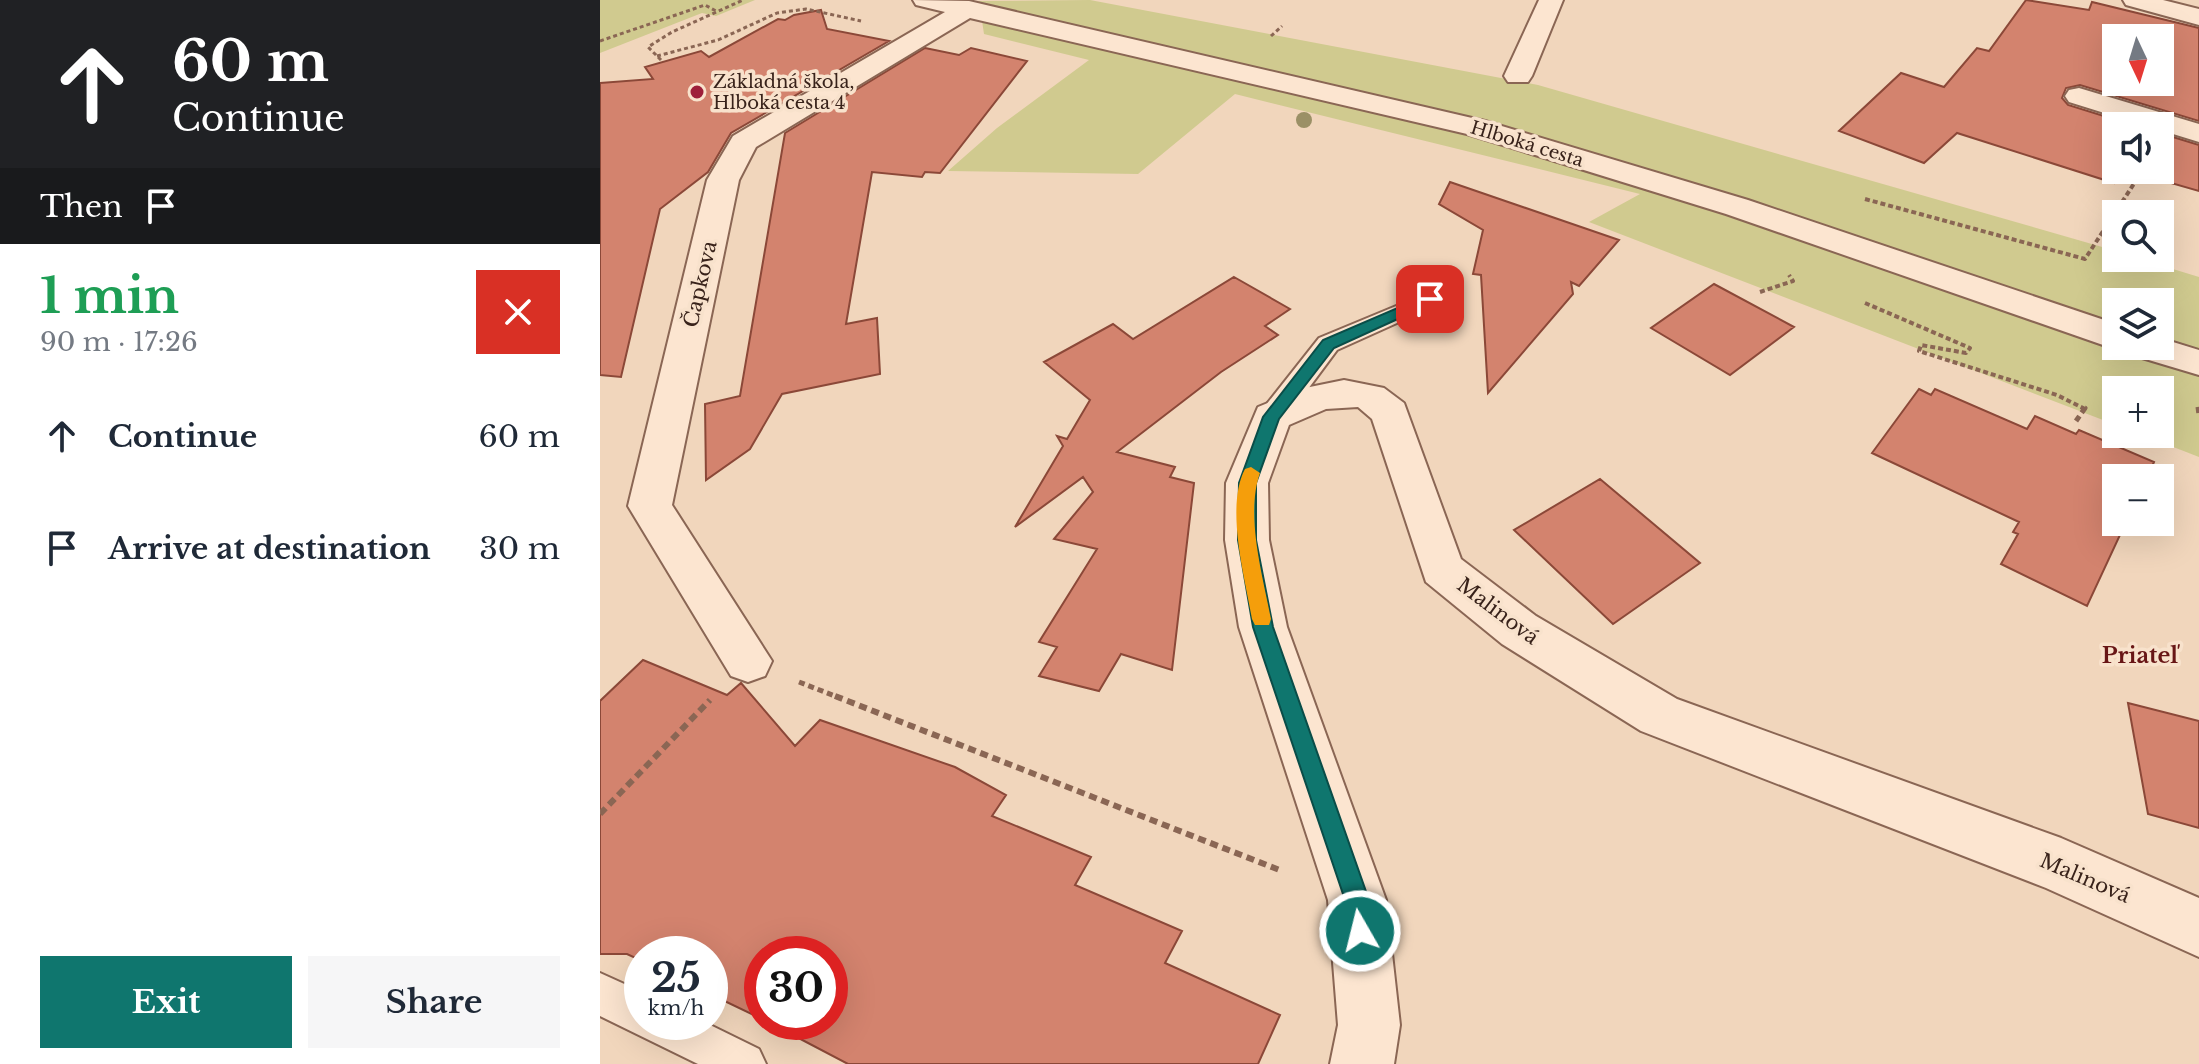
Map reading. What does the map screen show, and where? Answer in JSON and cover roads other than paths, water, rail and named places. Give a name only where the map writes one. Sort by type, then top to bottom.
[{"type":"street","name":"Hlboká cesta","points":[[925,0],[970,4],[1475,127],[1737,207],[2102,332]]},
{"type":"street","points":[[1518,76],[1551,0]]},
{"type":"street","points":[[2135,0],[2199,17]]},
{"type":"street","name":"Čapkova","points":[[748,661],[650,506],[723,180],[744,142],[970,4]]},
{"type":"street","points":[[2079,96],[2199,133]]},
{"type":"street","points":[[2174,355],[2199,363]]},
{"type":"street","name":"Malinová","points":[[1272,417],[1309,398],[1339,394],[1371,397],[1390,413],[1442,569],[1519,630],[1659,715],[2061,866],[2199,928]]},
{"type":"street","points":[[1272,417],[1247,483],[1247,540],[1263,627],[1357,900],[1369,1025],[1362,1064]]},
{"type":"lane","points":[[1272,417],[1328,344],[1430,299]]},
{"type":"lane","points":[[600,994],[624,1005]]},
{"type":"lane","points":[[689,1040],[723,1060]]},
{"type":"place","name":"Základná škola, Hlboká cesta 4","points":[[697,92]]},
{"type":"district","name":"Priateľ","points":[[2140,655]]}]
